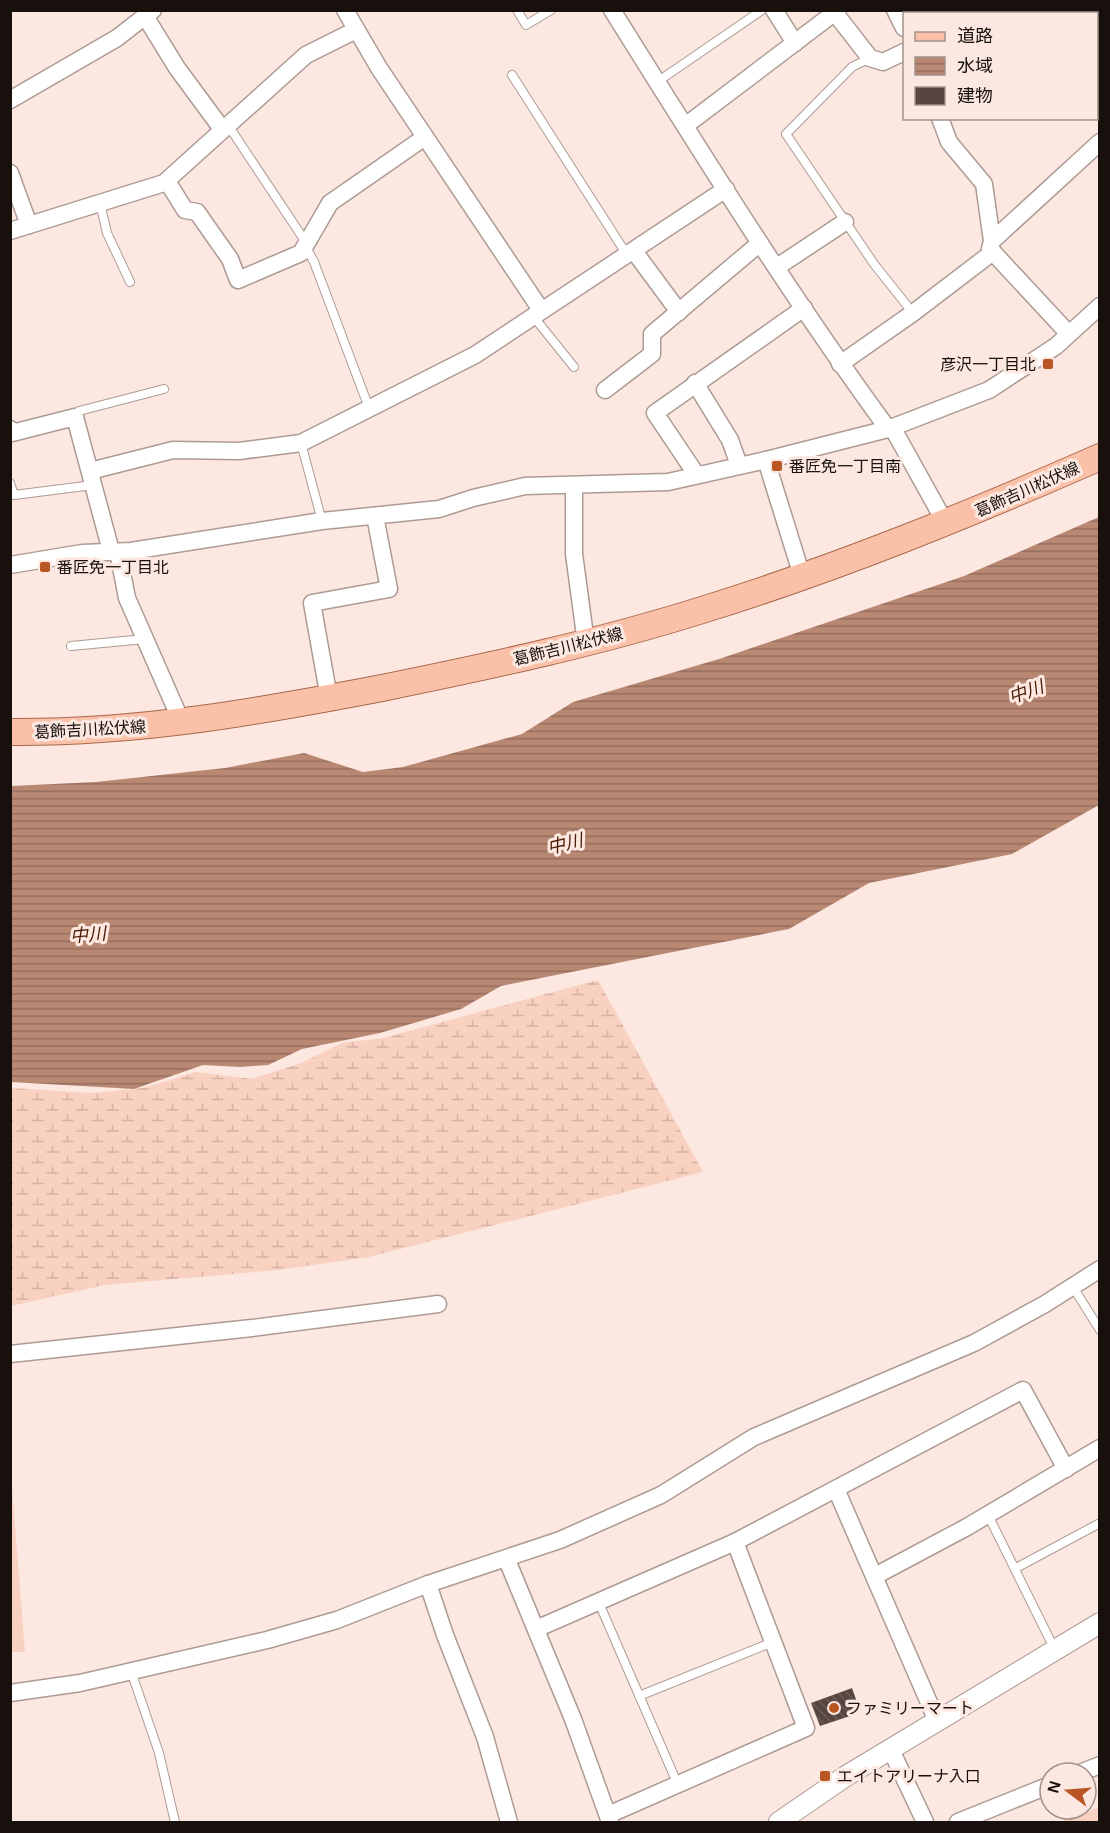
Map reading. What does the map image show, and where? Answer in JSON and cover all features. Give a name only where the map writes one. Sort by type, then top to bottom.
[{"type":"main road","name":"葛飾吉川松伏線","points":[[10,732],[125,729],[182,723],[328,698],[586,643],[703,610],[946,524],[1100,457]]},
{"type":"street","points":[[345,10],[537,313]]},
{"type":"street","points":[[612,10],[840,364],[890,428],[946,524]]},
{"type":"street","points":[[774,10],[795,43]]},
{"type":"street","points":[[895,10],[903,26]]},
{"type":"street","points":[[685,126],[836,12],[870,58],[883,62],[903,52]]},
{"type":"street","points":[[10,100],[117,38],[149,13],[177,68],[225,127]]},
{"type":"street","points":[[10,231],[167,181],[306,55],[356,30]]},
{"type":"street","points":[[941,120],[949,142],[984,184],[992,246],[1069,334]]},
{"type":"street","points":[[167,181],[185,210],[197,212],[230,259],[238,280],[301,253],[330,202],[425,137]]},
{"type":"street","points":[[840,364],[913,313],[992,246],[1100,142]]},
{"type":"street","points":[[10,173],[29,225]]},
{"type":"street","points":[[91,478],[173,450],[238,452],[301,443],[474,355],[726,189]]},
{"type":"street","points":[[777,267],[845,222]]},
{"type":"street","points":[[605,390],[652,354],[652,334],[760,243]]},
{"type":"street","points":[[630,253],[679,312]]},
{"type":"street","points":[[10,565],[58,555],[114,551],[322,521],[439,509],[473,498],[525,486],[659,482],[766,460],[890,428],[989,390],[1033,363],[1100,306]]},
{"type":"street","points":[[696,474],[655,413],[804,308]]},
{"type":"street","points":[[695,383],[730,440],[739,465]]},
{"type":"street","points":[[11,432],[75,417],[127,598],[182,723]]},
{"type":"street","points":[[766,460],[802,576]]},
{"type":"street","points":[[574,485],[574,555],[586,643]]},
{"type":"street","points":[[328,698],[312,603],[389,590],[375,516]]},
{"type":"street","points":[[10,1693],[80,1683],[267,1641],[337,1620],[428,1584],[507,1560],[612,1519],[661,1495],[754,1437],[929,1365],[1008,1326],[1100,1269]]},
{"type":"street","points":[[10,1354],[252,1328],[438,1304]]},
{"type":"street","points":[[536,1629],[735,1542],[1023,1389],[1066,1469]]},
{"type":"street","points":[[875,1576],[988,1515],[1100,1448]]},
{"type":"street","points":[[836,1490],[937,1721]]},
{"type":"street","points":[[507,1560],[573,1719],[609,1819],[678,1785],[806,1728],[735,1542]]},
{"type":"street","points":[[428,1584],[445,1635],[485,1737],[508,1822]]},
{"type":"street","points":[[779,1822],[813,1798],[937,1721],[1100,1623]]},
{"type":"street","points":[[891,1750],[925,1822]]},
{"type":"street","points":[[958,1822],[1038,1790]]},
{"type":"lane","points":[[517,10],[526,25],[551,10]]},
{"type":"lane","points":[[657,82],[762,10]]},
{"type":"lane","points":[[870,58],[852,67],[786,134],[845,222],[913,313]]},
{"type":"lane","points":[[512,75],[630,253]]},
{"type":"lane","points":[[225,127],[307,246],[369,408]]},
{"type":"lane","points":[[100,203],[107,232],[130,282]]},
{"type":"lane","points":[[537,313],[574,367]]},
{"type":"lane","points":[[75,417],[79,411],[164,389]]},
{"type":"lane","points":[[301,443],[322,521]]},
{"type":"lane","points":[[10,483],[12,495],[91,478]]},
{"type":"lane","points":[[71,646],[145,639]]},
{"type":"lane","points":[[1072,1287],[1100,1330]]},
{"type":"lane","points":[[988,1515],[1055,1650]]},
{"type":"lane","points":[[1016,1568],[1100,1523]]},
{"type":"lane","points":[[599,1603],[678,1785]]},
{"type":"lane","points":[[639,1696],[773,1642]]},
{"type":"lane","points":[[131,1671],[159,1753],[175,1822]]},
{"type":"green space","points":[[598,980],[703,1172],[369,1257],[278,1270],[105,1285],[11,1306],[11,1088],[92,1093],[143,1088],[196,1072],[252,1079],[301,1063],[342,1043],[383,1038]]},
{"type":"green space","points":[[11,1475],[25,1652],[11,1652]]},
{"type":"green space","points":[[1098,1807],[1099,1822],[1061,1822],[1098,1821]]},
{"type":"water","name":"中川","points":[[1099,517],[1099,805],[1012,854],[869,883],[789,929],[501,986],[461,1009],[380,1033],[302,1049],[268,1065],[240,1067],[203,1065],[134,1089],[11,1082],[11,786],[96,782],[225,768],[304,753],[363,772],[403,767],[522,734],[573,702],[719,659],[964,576]]},
{"type":"building","points":[[852,1688],[859,1708],[848,1712],[850,1716],[820,1726],[811,1703]]},
{"type":"place","name":"彦沢一丁目北","points":[[1048,364]]},
{"type":"place","name":"番匠免一丁目南","points":[[777,466]]},
{"type":"place","name":"番匠免一丁目北","points":[[45,567]]},
{"type":"place","name":"ファミリーマート","points":[[834,1708]]},
{"type":"place","name":"エイトアリーナ入口","points":[[825,1776]]}]
